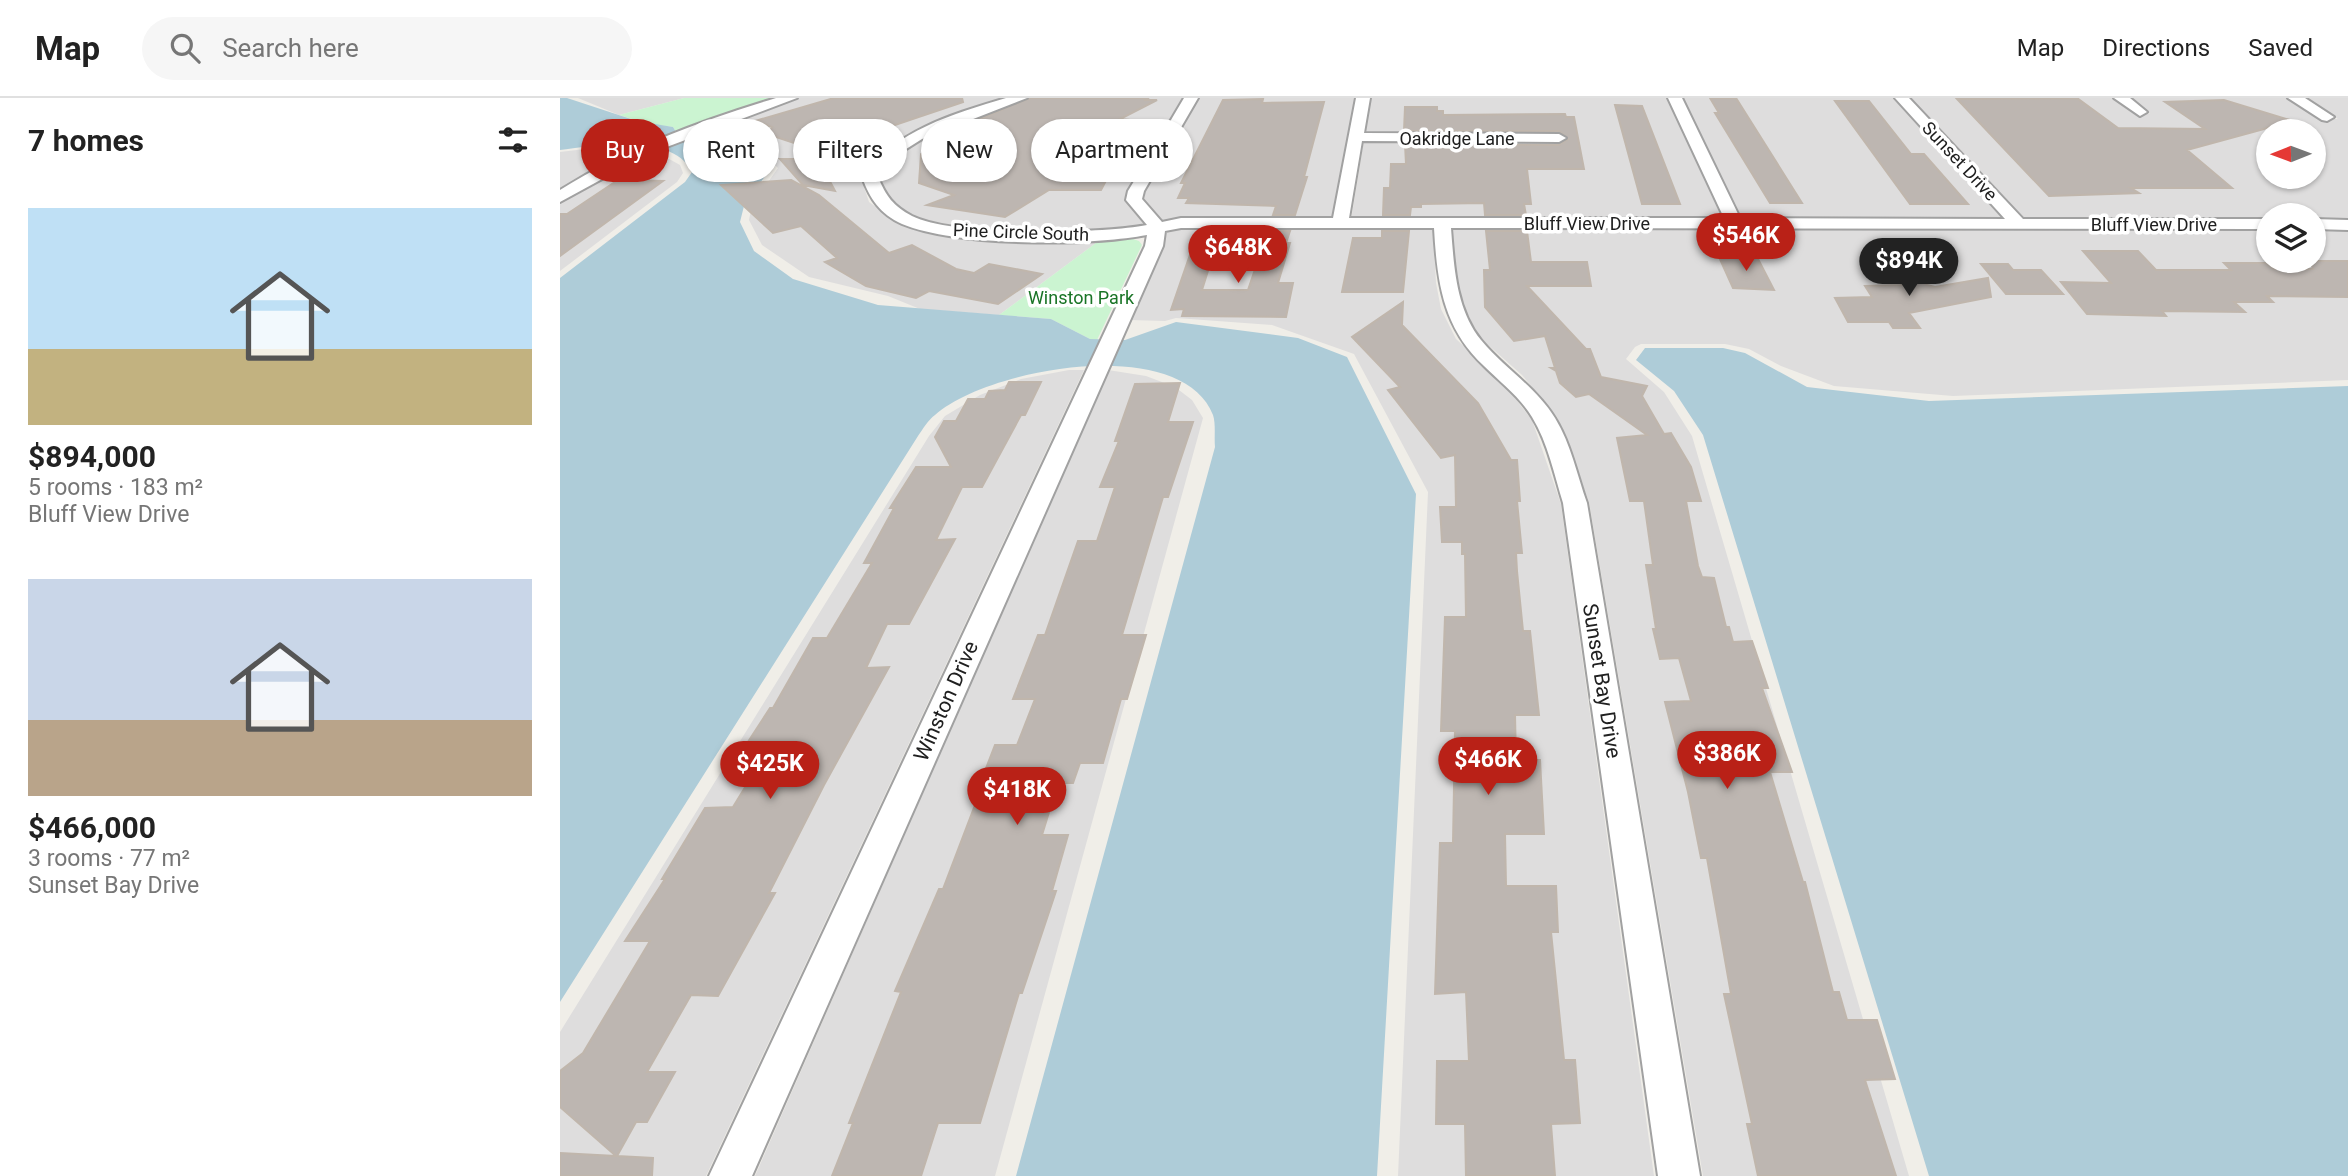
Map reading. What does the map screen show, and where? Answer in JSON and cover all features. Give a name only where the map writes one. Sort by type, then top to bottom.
[{"type":"street","points":[[560,197],[590,176],[650,146],[790,98]]},
{"type":"street","name":"Pine Circle South","points":[[1020,98],[933,129],[895,149],[878,163],[870,177],[879,200],[907,220],[978,234],[1119,236],[1157,226]]},
{"type":"street","points":[[1178,119],[1191,98]]},
{"type":"street","points":[[1340,223],[1363,98]]},
{"type":"street","points":[[1675,98],[1734,223]]},
{"type":"street","name":"Sunset Drive","points":[[1902,98],[2018,223]]},
{"type":"street","points":[[2121,98],[2140,112]]},
{"type":"street","points":[[2295,98],[2327,117]]},
{"type":"street","name":"Oakridge Lane","points":[[1356,137],[1559,138]]},
{"type":"street","points":[[1141,182],[1134,200],[1157,226]]},
{"type":"street","name":"Bluff View Drive","points":[[1157,226],[1181,223],[2256,224]]},
{"type":"street","name":"Sunset Bay Drive","points":[[1442,223],[1452,308],[1467,337],[1510,377],[1545,419],[1575,503],[1679,1176]]},
{"type":"street","points":[[2326,225],[2348,225]]},
{"type":"street","name":"Winston Drive","points":[[730,1176],[1154,246],[1157,226]]},
{"type":"shaded area","points":[[578,98],[684,98],[619,115]]},
{"type":"shaded area","points":[[799,98],[1011,98],[952,119],[921,119],[921,131],[907,138],[907,119],[793,119],[793,182],[862,182],[869,202],[899,223],[941,234],[1100,240],[999,315],[920,309],[888,296],[809,277],[762,245],[749,220],[752,205],[768,182],[779,182],[779,119],[734,119]]},
{"type":"shaded area","points":[[1029,98],[1183,98],[1170,119],[1031,119],[1031,182],[1132,182],[1124,200],[1145,225],[1117,232],[983,231],[916,218],[888,199],[882,182],[907,182],[907,147],[921,140],[921,182],[1017,182],[1017,119],[971,119]]},
{"type":"shaded area","points":[[1199,98],[1355,98],[1332,220],[1164,222],[1144,199],[1145,191],[1150,182],[1193,182],[1193,119],[1187,119]]},
{"type":"shaded area","points":[[1370,98],[1667,98],[1723,220],[1351,220],[1364,140],[1567,140],[1566,136],[1364,135]]},
{"type":"shaded area","points":[[1683,98],[1894,98],[2005,220],[1742,220]]},
{"type":"shaded area","points":[[1910,98],[2113,98],[2135,114],[2150,114],[2129,98],[2287,98],[2324,119],[2256,119],[2256,189],[2326,189],[2326,119],[2338,119],[2303,98],[2348,98],[2348,221],[2326,221],[2326,203],[2256,203],[2256,221],[2024,220]]},
{"type":"shaded area","points":[[581,149],[581,178],[560,190],[560,152]]},
{"type":"shaded area","points":[[669,159],[680,165],[683,173],[677,182],[560,271],[560,203],[592,182],[669,182]]},
{"type":"shaded area","points":[[1433,227],[1436,283],[1441,309],[1456,339],[1500,379],[1532,420],[1561,504],[1654,1176],[1398,1176],[1428,492],[1354,354],[1272,325],[1176,318],[1165,321],[1130,320],[1163,246],[1167,228]]},
{"type":"shaded area","points":[[1452,227],[2256,228],[2256,273],[2326,273],[2326,228],[2348,228],[2348,380],[1953,396],[1834,386],[1781,366],[1749,349],[1725,344],[1641,344],[1635,347],[1626,359],[1664,392],[1692,436],[1909,1176],[1703,1176],[1589,502],[1557,417],[1522,375],[1478,336],[1463,307],[1457,283]]},
{"type":"shaded area","points":[[1069,370],[1084,370],[706,1176],[560,1176],[560,1032],[929,436],[945,416],[980,395],[1021,379]]},
{"type":"shaded area","points":[[1108,370],[1146,376],[1175,387],[1192,400],[1203,418],[995,1176],[755,1176]]},
{"type":"green space","points":[[684,98],[781,98],[716,119],[683,119],[683,130],[676,132],[669,126],[669,119],[632,119],[619,115]]},
{"type":"green space","name":"Winston Park","points":[[1133,239],[1142,245],[1097,340],[1051,319],[999,315],[1100,240]]},
{"type":"water","points":[[560,98],[631,119],[581,119],[581,147],[560,150]]},
{"type":"water","points":[[669,126],[676,132],[683,133],[682,159],[669,152]]},
{"type":"water","points":[[685,182],[761,182],[744,206],[740,222],[754,251],[793,279],[878,305],[1051,319],[1090,339],[1125,340],[1176,322],[1298,338],[1347,357],[1416,494],[1377,1176],[1016,1176],[1215,447],[1213,415],[1194,390],[1163,374],[1125,367],[1081,367],[1037,373],[996,384],[961,398],[930,419],[560,1002],[560,278]]},
{"type":"water","points":[[1645,348],[1723,348],[1745,353],[1807,387],[1929,401],[2348,386],[2348,1176],[1929,1176],[1703,435],[1674,391],[1636,360]]},
{"type":"building","points":[[834,98],[962,98],[963,102],[907,121],[793,119],[793,143],[779,138],[779,119],[762,119]]},
{"type":"building","points":[[1030,98],[1157,100],[1120,119],[1031,119],[1031,182],[1105,182],[1101,190],[1049,190],[1005,217],[927,205],[954,195],[919,183],[921,154],[921,182],[1017,182],[1017,119],[980,119]]},
{"type":"building","points":[[1710,98],[1736,98],[1802,203],[1770,203],[1715,113],[1719,113]]},
{"type":"building","points":[[2077,98],[2118,128],[2205,129],[2165,102],[2224,100],[2286,119],[2256,119],[2256,131],[2187,150],[2232,188],[2131,188],[2139,193],[2049,196],[1957,99]]},
{"type":"building","points":[[1263,99],[1262,103],[1324,102],[1304,177],[1307,177],[1295,215],[1273,215],[1276,206],[1186,203],[1189,198],[1178,198],[1185,183],[1182,182],[1193,182],[1193,159],[1223,100]]},
{"type":"building","points":[[1835,101],[1869,101],[1911,154],[1924,154],[1968,204],[1910,204]]},
{"type":"building","points":[[1615,105],[1642,106],[1680,204],[1642,204]]},
{"type":"building","points":[[1405,107],[1437,107],[1437,111],[1443,111],[1443,115],[1565,114],[1566,117],[1574,117],[1584,169],[1527,169],[1531,204],[1524,204],[1526,215],[1485,215],[1484,203],[1421,204],[1421,207],[1411,207],[1410,215],[1383,215],[1384,188],[1390,188],[1391,164],[1406,164],[1405,144],[1559,145],[1568,139],[1559,131],[1404,131]]},
{"type":"building","points":[[780,159],[793,159],[793,174]]},
{"type":"building","points":[[791,180],[819,195],[889,253],[912,245],[956,269],[974,273],[989,264],[1042,274],[998,304],[929,291],[916,298],[866,286],[825,262],[837,258],[801,226],[773,233],[721,185]]},
{"type":"building","points":[[615,182],[662,182],[560,256],[560,214],[567,214]]},
{"type":"building","points":[[800,182],[830,182],[835,191],[803,185]]},
{"type":"building","points":[[1268,231],[1290,231],[1286,243],[1290,243],[1278,283],[1293,283],[1286,317],[1182,316],[1184,309],[1171,310],[1193,246],[1216,245],[1202,290],[1248,290]]},
{"type":"building","points":[[1382,231],[1409,231],[1403,292],[1342,292],[1353,238],[1382,238]]},
{"type":"building","points":[[1486,231],[1527,231],[1531,262],[1587,262],[1591,286],[1527,286],[1586,349],[1590,349],[1601,377],[1647,386],[1642,396],[1664,434],[1671,433],[1691,467],[1701,501],[1686,501],[1698,566],[1702,577],[1714,578],[1726,627],[1729,627],[1733,642],[1752,641],[1768,688],[1762,688],[1792,772],[1770,772],[1805,882],[1833,992],[1839,992],[1847,1020],[1877,1020],[1895,1079],[1865,1080],[1896,1176],[1758,1176],[1747,1124],[1752,1124],[1724,994],[1731,994],[1707,858],[1701,858],[1688,792],[1665,702],[1691,701],[1679,658],[1660,659],[1653,629],[1656,629],[1646,565],[1653,565],[1644,501],[1630,501],[1617,438],[1647,435],[1589,394],[1576,397],[1560,383],[1556,371],[1551,368],[1555,368],[1545,336],[1514,341],[1485,307],[1484,270],[1490,270]]},
{"type":"building","points":[[2083,251],[2138,251],[2156,270],[2231,270],[2224,263],[2256,263],[2256,273],[2326,273],[2326,261],[2348,261],[2348,297],[2267,296],[2273,302],[2234,302],[2245,312],[2162,311],[2166,316],[2087,314],[2061,282],[2111,283]]},
{"type":"building","points":[[1719,257],[1757,257],[1774,290],[1733,288]]},
{"type":"building","points":[[1888,264],[1914,264],[1927,285],[1935,287],[1988,278],[1991,297],[1909,313],[1920,328],[1893,328],[1889,322],[1848,322],[1835,298],[1872,297],[1865,286],[1902,285]]},
{"type":"building","points":[[1981,264],[2008,264],[2013,270],[2041,270],[2063,294],[2006,294]]},
{"type":"building","points":[[1403,302],[1402,325],[1478,403],[1511,460],[1517,460],[1520,501],[1517,501],[1522,553],[1516,553],[1517,571],[1523,631],[1530,631],[1539,715],[1515,715],[1516,760],[1540,760],[1544,834],[1505,834],[1506,886],[1556,886],[1558,932],[1551,932],[1564,1060],[1575,1060],[1580,1123],[1551,1124],[1555,1176],[1466,1176],[1465,1124],[1436,1124],[1437,1061],[1469,1061],[1466,992],[1435,994],[1440,843],[1453,843],[1455,731],[1441,731],[1445,617],[1466,617],[1465,554],[1462,554],[1462,542],[1442,542],[1440,507],[1456,507],[1455,455],[1441,458],[1388,390],[1400,387],[1352,337]]},
{"type":"building","points":[[1009,382],[1041,382],[1025,415],[1021,415],[982,487],[962,487],[936,540],[955,539],[909,624],[887,624],[866,668],[889,667],[824,785],[769,893],[775,893],[718,996],[691,995],[647,1072],[675,1072],[647,1122],[636,1122],[617,1156],[653,1158],[652,1176],[560,1176],[560,1153],[616,1156],[560,1107],[560,1071],[583,1053],[650,941],[625,941],[665,879],[662,879],[705,808],[733,807],[771,745],[746,745],[770,708],[773,708],[813,638],[827,638],[872,563],[864,563],[894,508],[890,508],[916,467],[951,467],[935,437],[944,421],[956,421],[968,399],[985,399],[989,391],[1005,390]]},
{"type":"building","points":[[1180,383],[1168,422],[1193,422],[1168,497],[1163,497],[1122,635],[1146,635],[1127,699],[1121,699],[1103,763],[1080,763],[1073,783],[1058,783],[1042,835],[1068,835],[1052,891],[1056,891],[1022,993],[1019,993],[980,1123],[938,1123],[921,1176],[832,1176],[853,1123],[849,1123],[901,992],[895,991],[939,889],[943,889],[995,745],[1017,745],[1035,699],[1013,699],[1038,635],[1045,635],[1078,541],[1097,541],[1115,487],[1100,487],[1119,441],[1115,441],[1135,384]]}]
